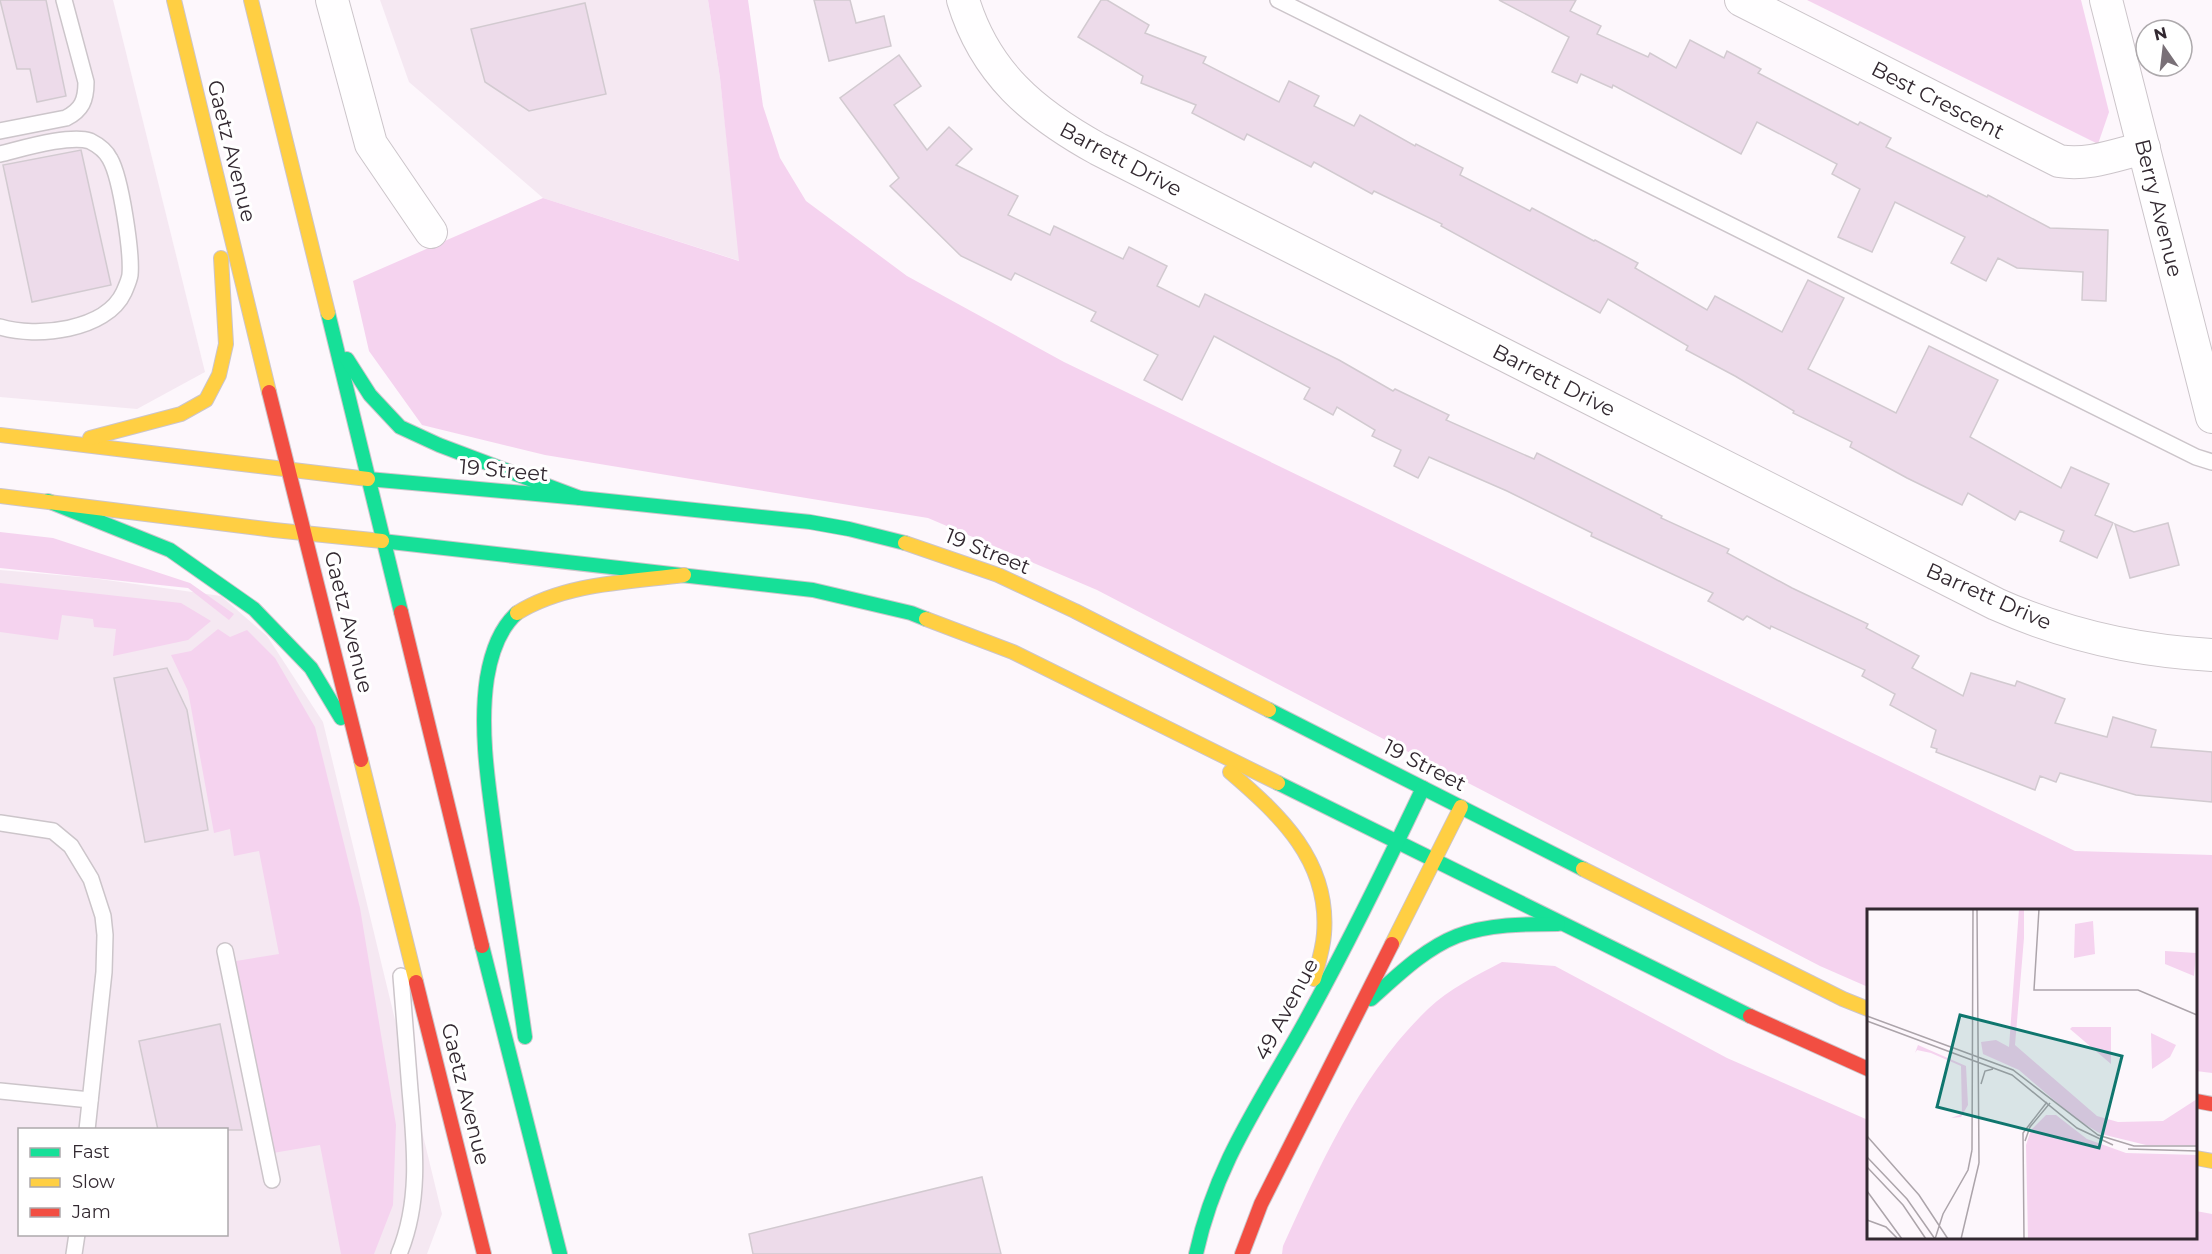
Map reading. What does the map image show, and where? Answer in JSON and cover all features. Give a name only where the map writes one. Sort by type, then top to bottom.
[{"type":"main road","name":"Gaetz Avenue","points":[[174,0],[219,190],[484,1254]]},
{"type":"main road","points":[[251,0],[336,343],[382,541],[560,1254]]},
{"type":"main road","points":[[69,443],[180,414],[206,400],[214,388],[226,344],[219,190]]},
{"type":"main road","points":[[336,343],[370,395],[400,427],[439,445],[580,498]]},
{"type":"main road","name":"19 Street","points":[[0,435],[368,479],[810,522],[921,547],[998,575],[1066,607],[1843,999],[1867,1008]]},
{"type":"main road","points":[[0,496],[305,534],[813,590],[911,613],[1013,652],[1724,1004],[1867,1068]]},
{"type":"main road","points":[[48,501],[170,550],[254,609],[311,668],[359,748]]},
{"type":"main road","points":[[528,1053],[494,828],[487,748],[486,686],[492,656],[501,631],[516,614],[544,599],[575,591],[684,575]]},
{"type":"main road","points":[[1192,740],[1280,816],[1307,852],[1322,899],[1324,934],[1306,1019]]},
{"type":"main road","name":"49 Avenue","points":[[1196,1254],[1212,1194],[1234,1147],[1306,1019],[1423,788]]},
{"type":"main road","points":[[1242,1254],[1261,1204],[1461,807]]},
{"type":"main road","points":[[1362,1006],[1421,957],[1456,937],[1510,926],[1561,924]]},
{"type":"main road","points":[[533,1088],[551,1216]]},
{"type":"main road","points":[[2197,1101],[2212,1104]]},
{"type":"main road","points":[[2197,1158],[2212,1161]]},
{"type":"street","points":[[332,0],[371,144],[431,232]]},
{"type":"street","name":"Barrett Drive","points":[[963,0],[969,20],[986,54],[1005,79],[1027,102],[1049,120],[1098,148],[1996,604],[2034,620],[2095,637],[2141,646],[2212,655]]},
{"type":"street","name":"Best Crescent","points":[[1741,0],[2059,160],[2075,163],[2088,162],[2144,148]]},
{"type":"street","name":"Berry Avenue","points":[[2106,0],[2212,417]]},
{"type":"lane","points":[[0,130],[66,118],[82,106],[86,96],[86,82],[64,0]]},
{"type":"lane","points":[[1278,0],[2196,457],[2212,462]]},
{"type":"lane","points":[[0,154],[73,139],[89,141],[102,149],[110,159],[116,173],[129,241],[130,277],[123,295],[110,309],[92,321],[56,331],[32,332],[0,327]]},
{"type":"lane","points":[[0,823],[53,831],[71,846],[82,862],[98,897],[105,935],[104,972],[87,1128]]},
{"type":"lane","points":[[390,871],[416,1169],[413,1207],[406,1238],[399,1254]]},
{"type":"lane","points":[[225,951],[272,1180]]},
{"type":"lane","points":[[0,1091],[90,1100]]},
{"type":"lane","points":[[74,1254],[77,1236]]},
{"type":"shaded area","points":[[0,0],[113,0],[205,372],[137,409],[0,397]]},
{"type":"shaded area","points":[[380,0],[708,0],[720,78],[740,261],[543,198],[409,82]]},
{"type":"shaded area","points":[[708,0],[748,0],[763,106],[780,158],[806,201],[907,276],[1064,362],[2075,851],[2212,855],[2212,1073],[2197,1071],[2197,909],[1867,909],[1867,987],[1820,966],[1097,590],[928,518],[545,455],[422,425],[369,351],[353,281],[543,198],[739,261],[720,78]]},
{"type":"shaded area","points":[[1807,0],[2081,0],[2109,112],[2098,144]]},
{"type":"shaded area","points":[[0,532],[53,538],[190,583],[234,614],[229,620],[188,588],[0,568]]},
{"type":"shaded area","points":[[0,570],[92,578],[221,596],[267,636],[323,722],[442,1214],[427,1254],[0,1254]]},
{"type":"shaded area","points":[[0,583],[181,603],[211,621],[188,640],[113,656],[116,629],[94,627],[93,619],[62,615],[58,640],[0,632]]},
{"type":"shaded area","points":[[218,629],[230,637],[247,630],[275,658],[315,727],[360,908],[396,1125],[393,1205],[374,1254],[341,1254],[320,1145],[273,1153],[236,961],[279,954],[259,851],[234,856],[230,829],[214,833],[188,691],[171,655],[191,651]]},
{"type":"shaded area","points":[[1502,962],[1555,966],[1727,1058],[1867,1120],[1867,1239],[2197,1239],[2197,1211],[2212,1214],[2212,1254],[1282,1254],[1283,1246],[1328,1151],[1382,1061],[1428,1009],[1464,983]]},
{"type":"building","points":[[0,0],[46,0],[66,96],[37,102],[30,69],[17,69]]},
{"type":"building","points":[[814,0],[850,0],[856,23],[884,16],[891,46],[829,61]]},
{"type":"building","points":[[1101,0],[1107,0],[1149,25],[1145,33],[1206,57],[1203,63],[1279,102],[1289,81],[1319,96],[1314,106],[1354,126],[1360,115],[1415,146],[1416,144],[1463,168],[1460,175],[1530,211],[1532,208],[1638,263],[1635,268],[1707,310],[1715,296],[1782,332],[1808,280],[1844,298],[1808,369],[1896,413],[1929,346],[1998,380],[1970,437],[2061,488],[2071,467],[2109,484],[2095,515],[2113,523],[2097,558],[2060,541],[2064,531],[2020,511],[2015,520],[1968,493],[1962,505],[1907,478],[1850,447],[1852,442],[1793,413],[1794,411],[1735,376],[1686,350],[1688,346],[1608,299],[1600,313],[1441,226],[1442,224],[1374,191],[1372,194],[1314,162],[1311,167],[1247,134],[1244,140],[1192,113],[1196,105],[1141,83],[1143,76],[1078,37]]},
{"type":"building","points":[[1499,0],[1576,0],[1570,11],[1601,26],[1597,34],[1648,57],[1650,53],[1676,68],[1690,40],[1724,58],[1727,51],[1761,69],[1758,73],[1858,125],[1860,122],[1891,138],[1886,147],[1987,197],[1988,195],[2050,228],[2108,230],[2106,301],[2082,300],[2083,272],[2017,268],[1998,258],[1986,281],[1951,263],[1965,237],[1895,202],[1872,252],[1838,237],[1860,189],[1832,174],[1837,164],[1757,122],[1741,154],[1613,85],[1612,88],[1581,74],[1577,83],[1552,72],[1569,37]]},
{"type":"building","points":[[585,3],[606,94],[529,111],[485,82],[471,29]]},
{"type":"building","points":[[899,55],[921,86],[894,105],[927,150],[949,127],[972,149],[956,165],[1018,196],[1008,215],[1050,235],[1054,226],[1123,259],[1129,247],[1167,266],[1157,286],[1199,307],[1205,294],[1339,360],[1393,391],[1395,389],[1449,415],[1446,420],[1534,459],[1537,453],[1662,516],[1661,518],[1729,549],[1727,553],[1792,588],[1868,624],[1866,628],[1919,656],[1912,668],[1963,696],[1971,673],[2015,686],[2017,681],[2065,699],[2055,723],[2107,737],[2113,717],[2156,730],[2151,747],[2212,752],[2212,802],[2136,795],[2060,773],[2056,782],[2040,776],[2035,790],[1936,752],[1937,749],[1931,747],[1936,730],[1890,705],[1895,694],[1862,676],[1865,670],[1771,626],[1770,629],[1747,616],[1743,620],[1708,601],[1713,593],[1591,536],[1592,533],[1507,491],[1429,457],[1418,478],[1394,466],[1401,450],[1372,436],[1375,430],[1337,407],[1333,415],[1304,399],[1310,388],[1214,336],[1182,400],[1144,380],[1158,355],[1091,321],[1096,312],[1015,273],[1011,280],[961,256],[890,186],[899,178],[840,98]]},
{"type":"building","points":[[81,150],[111,285],[32,302],[3,165]]},
{"type":"building","points":[[2168,523],[2179,565],[2130,578],[2115,524],[2134,532]]},
{"type":"building","points":[[167,668],[187,710],[208,830],[145,842],[114,678]]},
{"type":"building","points":[[220,1024],[242,1130],[158,1128],[139,1041]]},
{"type":"building","points":[[982,1177],[1001,1254],[753,1254],[749,1234]]},
{"type":"traffic: fast","points":[[328,313],[401,612]]},
{"type":"traffic: fast","points":[[347,359],[370,395],[400,427],[439,445],[580,498]]},
{"type":"traffic: fast","points":[[368,479],[810,522],[905,543]]},
{"type":"traffic: fast","points":[[48,501],[170,550],[254,609],[311,668],[341,718]]},
{"type":"traffic: fast","points":[[382,541],[813,590],[911,613],[926,619]]},
{"type":"traffic: fast","points":[[517,613],[501,634],[491,660],[485,698],[484,739],[499,866],[525,1037]]},
{"type":"traffic: fast","points":[[1269,710],[1583,869]]},
{"type":"traffic: fast","points":[[1278,783],[1750,1016]]},
{"type":"traffic: fast","points":[[1196,1254],[1215,1190],[1242,1132],[1337,963],[1423,788]]},
{"type":"traffic: fast","points":[[1371,999],[1422,956],[1457,936],[1494,927],[1558,924]]},
{"type":"traffic: fast","points":[[482,946],[560,1254]]},
{"type":"traffic: slow","points":[[174,0],[269,392]]},
{"type":"traffic: slow","points":[[251,0],[328,313]]},
{"type":"traffic: slow","points":[[90,438],[181,414],[206,400],[219,375],[226,344],[221,258]]},
{"type":"traffic: slow","points":[[0,435],[368,479]]},
{"type":"traffic: slow","points":[[0,496],[382,541]]},
{"type":"traffic: slow","points":[[905,543],[998,575],[1075,611],[1269,710]]},
{"type":"traffic: slow","points":[[517,613],[556,595],[576,590],[598,585],[684,575]]},
{"type":"traffic: slow","points":[[926,619],[1013,652],[1278,783]]},
{"type":"traffic: slow","points":[[361,760],[416,982]]},
{"type":"traffic: slow","points":[[1230,772],[1267,805],[1283,823],[1310,862],[1319,884],[1324,908],[1324,934],[1314,979]]},
{"type":"traffic: slow","points":[[1392,944],[1461,807]]},
{"type":"traffic: slow","points":[[1583,869],[1843,999],[1867,1009]]},
{"type":"traffic: slow","points":[[2197,1158],[2212,1161]]},
{"type":"traffic: jam","points":[[269,392],[361,760]]},
{"type":"traffic: jam","points":[[401,612],[482,946]]},
{"type":"traffic: jam","points":[[1242,1254],[1261,1204],[1392,944]]},
{"type":"traffic: jam","points":[[416,982],[484,1254]]},
{"type":"traffic: jam","points":[[1750,1016],[1867,1069]]},
{"type":"traffic: jam","points":[[2197,1101],[2212,1104]]}]
